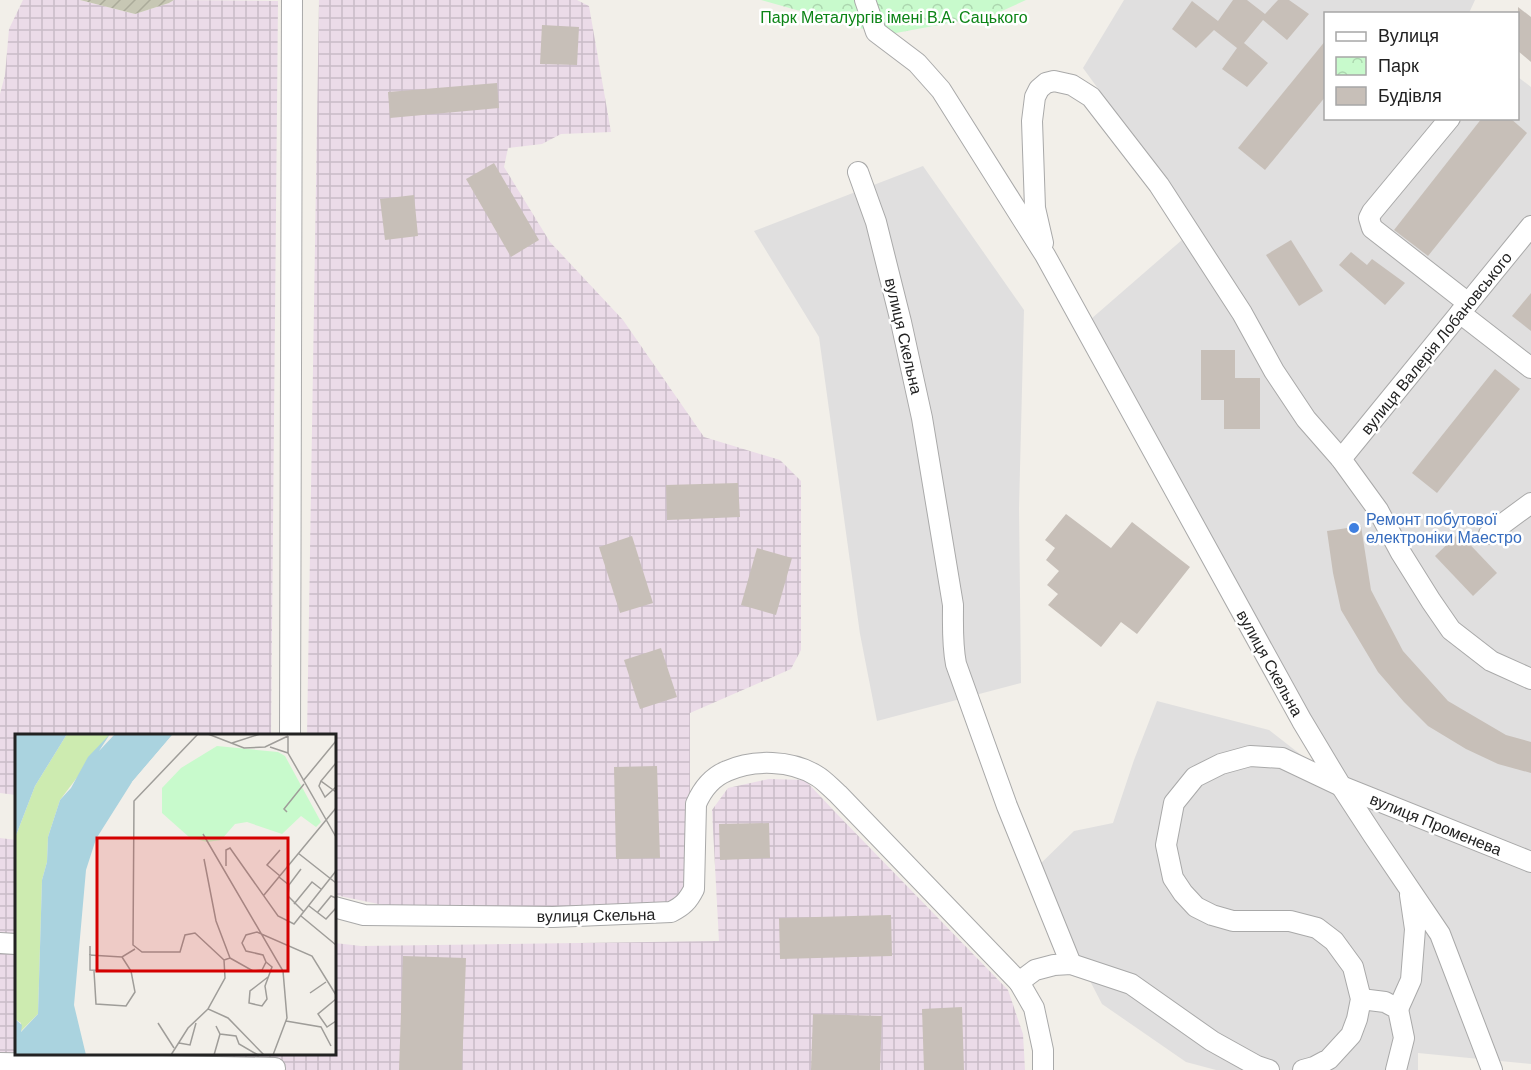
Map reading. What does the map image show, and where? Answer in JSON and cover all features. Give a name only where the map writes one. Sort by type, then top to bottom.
[{"type":"street","points":[[290,734],[292,0]]},
{"type":"street","points":[[865,0],[876,33],[916,63],[941,90],[1045,255]]},
{"type":"street","points":[[1045,255],[1035,208],[1032,121],[1035,97],[1039,89],[1046,83],[1054,81],[1072,85],[1091,97],[1159,185],[1242,313],[1274,371],[1306,419],[1341,459],[1378,510],[1401,553],[1451,630],[1491,661],[1531,679]]},
{"type":"street","points":[[1448,120],[1372,212],[1369,218],[1372,228],[1531,368]]},
{"type":"street","name":"вулиця Скельна","points":[[858,172],[876,222],[922,418],[953,605],[953,649],[956,664],[1007,806],[1071,964]]},
{"type":"street","name":"вулиця Валерія Лобановського","points":[[1341,459],[1531,226]]},
{"type":"street","name":"вулиця Скельна","points":[[1045,255],[1302,721],[1341,786],[1440,934],[1492,1070]]},
{"type":"street","points":[[1489,534],[1531,503]]},
{"type":"street","name":"вулиця Променева","points":[[1361,999],[1353,967],[1334,941],[1317,928],[1290,921],[1233,921],[1212,915],[1196,907],[1183,893],[1173,878],[1166,845],[1173,803],[1195,777],[1221,764],[1250,756],[1282,758],[1341,786],[1531,862]]},
{"type":"street","name":"вулиця Скельна","points":[[336,908],[364,915],[553,917],[671,912],[682,907],[694,889],[696,804],[709,783],[725,771],[739,767],[770,763],[784,764],[817,776],[838,794],[1019,982],[1034,1008],[1043,1050],[1043,1070]]},
{"type":"street","points":[[1396,1070],[1404,1038],[1398,1009],[1411,980],[1415,930],[1409,889]]},
{"type":"street","points":[[0,943],[15,944]]},
{"type":"street","points":[[1019,982],[1035,970],[1054,965],[1071,964],[1131,984],[1212,1041],[1257,1066],[1269,1070]]},
{"type":"street","points":[[1303,1070],[1329,1059],[1351,1035],[1361,999],[1385,1002],[1398,1009]]},
{"type":"street","points":[[0,1063],[145,1060],[273,1064]]},
{"type":"shaded area","points":[[23,0],[80,0],[135,14],[174,0],[278,1],[271,734],[15,734],[15,795],[0,793],[0,94],[5,75],[9,29]]},
{"type":"shaded area","points":[[80,0],[174,0],[135,14]]},
{"type":"shaded area","points":[[319,0],[577,0],[589,6],[611,132],[561,134],[542,144],[508,148],[504,167],[550,242],[623,320],[704,437],[780,460],[801,481],[801,650],[791,669],[690,713],[690,891],[677,912],[431,915],[336,895],[336,734],[307,734]]},
{"type":"shaded area","points":[[1124,0],[1475,0],[1469,12],[1324,12],[1324,120],[1519,120],[1519,78],[1531,87],[1531,854],[1344,779],[1091,319],[1198,226],[1083,68]]},
{"type":"shaded area","points":[[923,166],[1024,310],[1019,508],[1021,683],[877,721],[860,634],[819,337],[754,231]]},
{"type":"shaded area","points":[[1157,701],[1269,730],[1341,786],[1531,863],[1531,1064],[1418,1053],[1418,1070],[1216,1070],[1186,1062],[1102,1004],[1033,871],[1074,831],[1113,823]]},
{"type":"shaded area","points":[[769,779],[805,780],[1008,990],[1023,1034],[1025,1070],[0,1070],[0,838],[15,840],[15,1055],[336,1055],[336,943],[361,946],[719,941],[712,810],[728,788]]},
{"type":"green space","name":"Парк Металургів імені В.А. Сацького","points":[[761,0],[1026,0],[993,15],[885,35]]},
{"type":"building","points":[[1233,0],[1247,0],[1265,14],[1278,0],[1289,0],[1309,14],[1287,40],[1263,20],[1244,43],[1268,63],[1247,87],[1222,69],[1237,48],[1214,30],[1196,48],[1172,29],[1192,1],[1218,21]]},
{"type":"building","points":[[1518,7],[1531,17],[1531,62],[1519,52]]},
{"type":"building","points":[[542,25],[579,27],[577,65],[540,64]]},
{"type":"building","points":[[1324,42],[1324,98],[1265,170],[1238,148]]},
{"type":"building","points":[[497,83],[499,108],[390,118],[388,92]]},
{"type":"building","points":[[1480,120],[1512,120],[1527,133],[1428,256],[1394,230]]},
{"type":"building","points":[[494,163],[539,240],[511,257],[466,179]]},
{"type":"building","points":[[414,195],[418,236],[385,240],[380,199]]},
{"type":"building","points":[[1291,240],[1323,291],[1299,306],[1266,255]]},
{"type":"building","points":[[1351,252],[1367,265],[1372,259],[1405,283],[1385,305],[1339,265]]},
{"type":"building","points":[[1531,293],[1531,331],[1512,316]]},
{"type":"building","points":[[1201,350],[1235,350],[1235,378],[1260,378],[1260,429],[1224,429],[1224,400],[1201,400]]},
{"type":"building","points":[[1495,369],[1520,389],[1437,493],[1412,473]]},
{"type":"building","points":[[738,483],[740,517],[667,520],[666,485]]},
{"type":"building","points":[[1066,514],[1111,548],[1132,522],[1190,567],[1137,634],[1121,622],[1101,647],[1048,605],[1058,594],[1047,585],[1059,571],[1046,560],[1055,548],[1045,540]]},
{"type":"building","points":[[1361,526],[1371,590],[1403,651],[1448,701],[1506,735],[1531,742],[1531,773],[1498,764],[1466,749],[1428,726],[1378,672],[1341,610],[1327,531]]},
{"type":"building","points":[[1459,533],[1497,573],[1473,596],[1435,556]]},
{"type":"building","points":[[632,536],[653,603],[620,613],[599,547]]},
{"type":"building","points":[[757,548],[792,558],[776,615],[741,605]]},
{"type":"building","points":[[661,648],[677,697],[640,709],[624,660]]},
{"type":"building","points":[[657,766],[660,858],[616,859],[614,767]]},
{"type":"building","points":[[769,823],[770,858],[720,860],[719,824]]},
{"type":"building","points":[[891,915],[892,956],[780,959],[779,918]]},
{"type":"building","points":[[403,956],[466,958],[462,1070],[399,1070]]},
{"type":"building","points":[[962,1007],[964,1070],[924,1070],[922,1009]]},
{"type":"building","points":[[813,1014],[882,1016],[880,1070],[811,1070]]},
{"type":"place","name":"Ремонт побутової електроніки Маестро","points":[[1354,528]]}]
